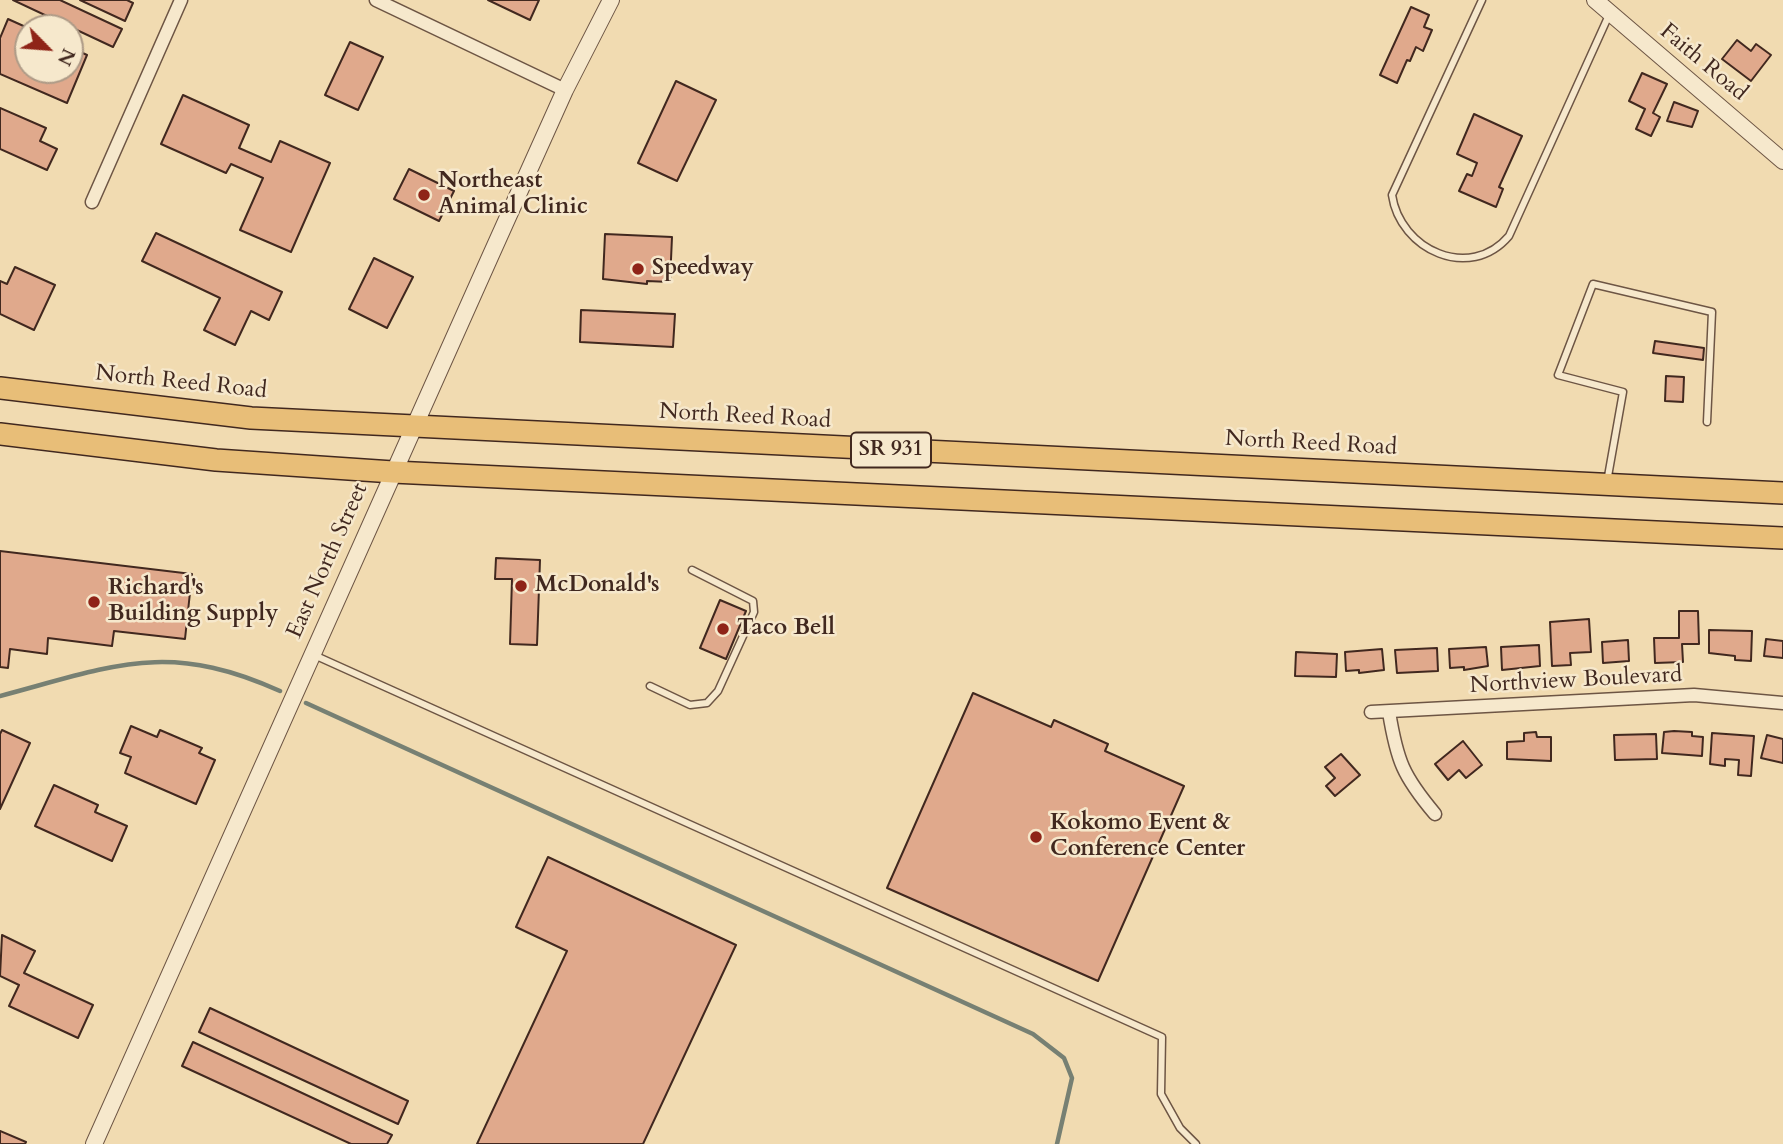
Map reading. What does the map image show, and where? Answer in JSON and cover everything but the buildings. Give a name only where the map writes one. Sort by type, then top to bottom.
[{"type":"main road","name":"North Reed Road","points":[[0,388],[251,418],[413,428],[1783,492]]},
{"type":"main road","name":"SR 931","points":[[0,434],[216,460],[393,472],[1783,538]]},
{"type":"street","points":[[92,202],[181,0]]},
{"type":"street","points":[[376,0],[565,90]]},
{"type":"street","name":"East North Street","points":[[94,1144],[565,90],[611,0]]},
{"type":"street","name":"Faith Road","points":[[1595,0],[1783,161]]},
{"type":"street","name":"Northview Boulevard","points":[[1371,712],[1694,695],[1783,703]]},
{"type":"street","points":[[1389,712],[1394,742],[1407,782],[1435,814]]},
{"type":"lane","points":[[1482,0],[1392,195],[1406,232],[1437,253],[1450,257],[1479,257],[1497,250],[1509,236],[1609,13]]},
{"type":"lane","points":[[1606,484],[1623,392],[1558,375],[1593,284],[1712,312],[1707,422]]},
{"type":"lane","points":[[650,686],[690,705],[707,703],[718,691],[754,612],[753,601],[742,593],[692,570]]},
{"type":"lane","points":[[312,654],[1162,1037],[1161,1094],[1180,1128],[1196,1144]]},
{"type":"waterway","points":[[0,696],[108,668],[172,662],[240,675],[280,691]]},
{"type":"waterway","points":[[306,703],[1033,1034],[1064,1058],[1072,1078],[1057,1144]]},
{"type":"place","name":"Northeast Animal Clinic","points":[[424,195]]},
{"type":"place","name":"Speedway","points":[[638,269]]},
{"type":"place","name":"McDonald's","points":[[521,586]]},
{"type":"place","name":"Richard's Building Supply","points":[[94,602]]},
{"type":"place","name":"Taco Bell","points":[[723,629]]},
{"type":"place","name":"Kokomo Event & Conference Center","points":[[1036,837]]}]
